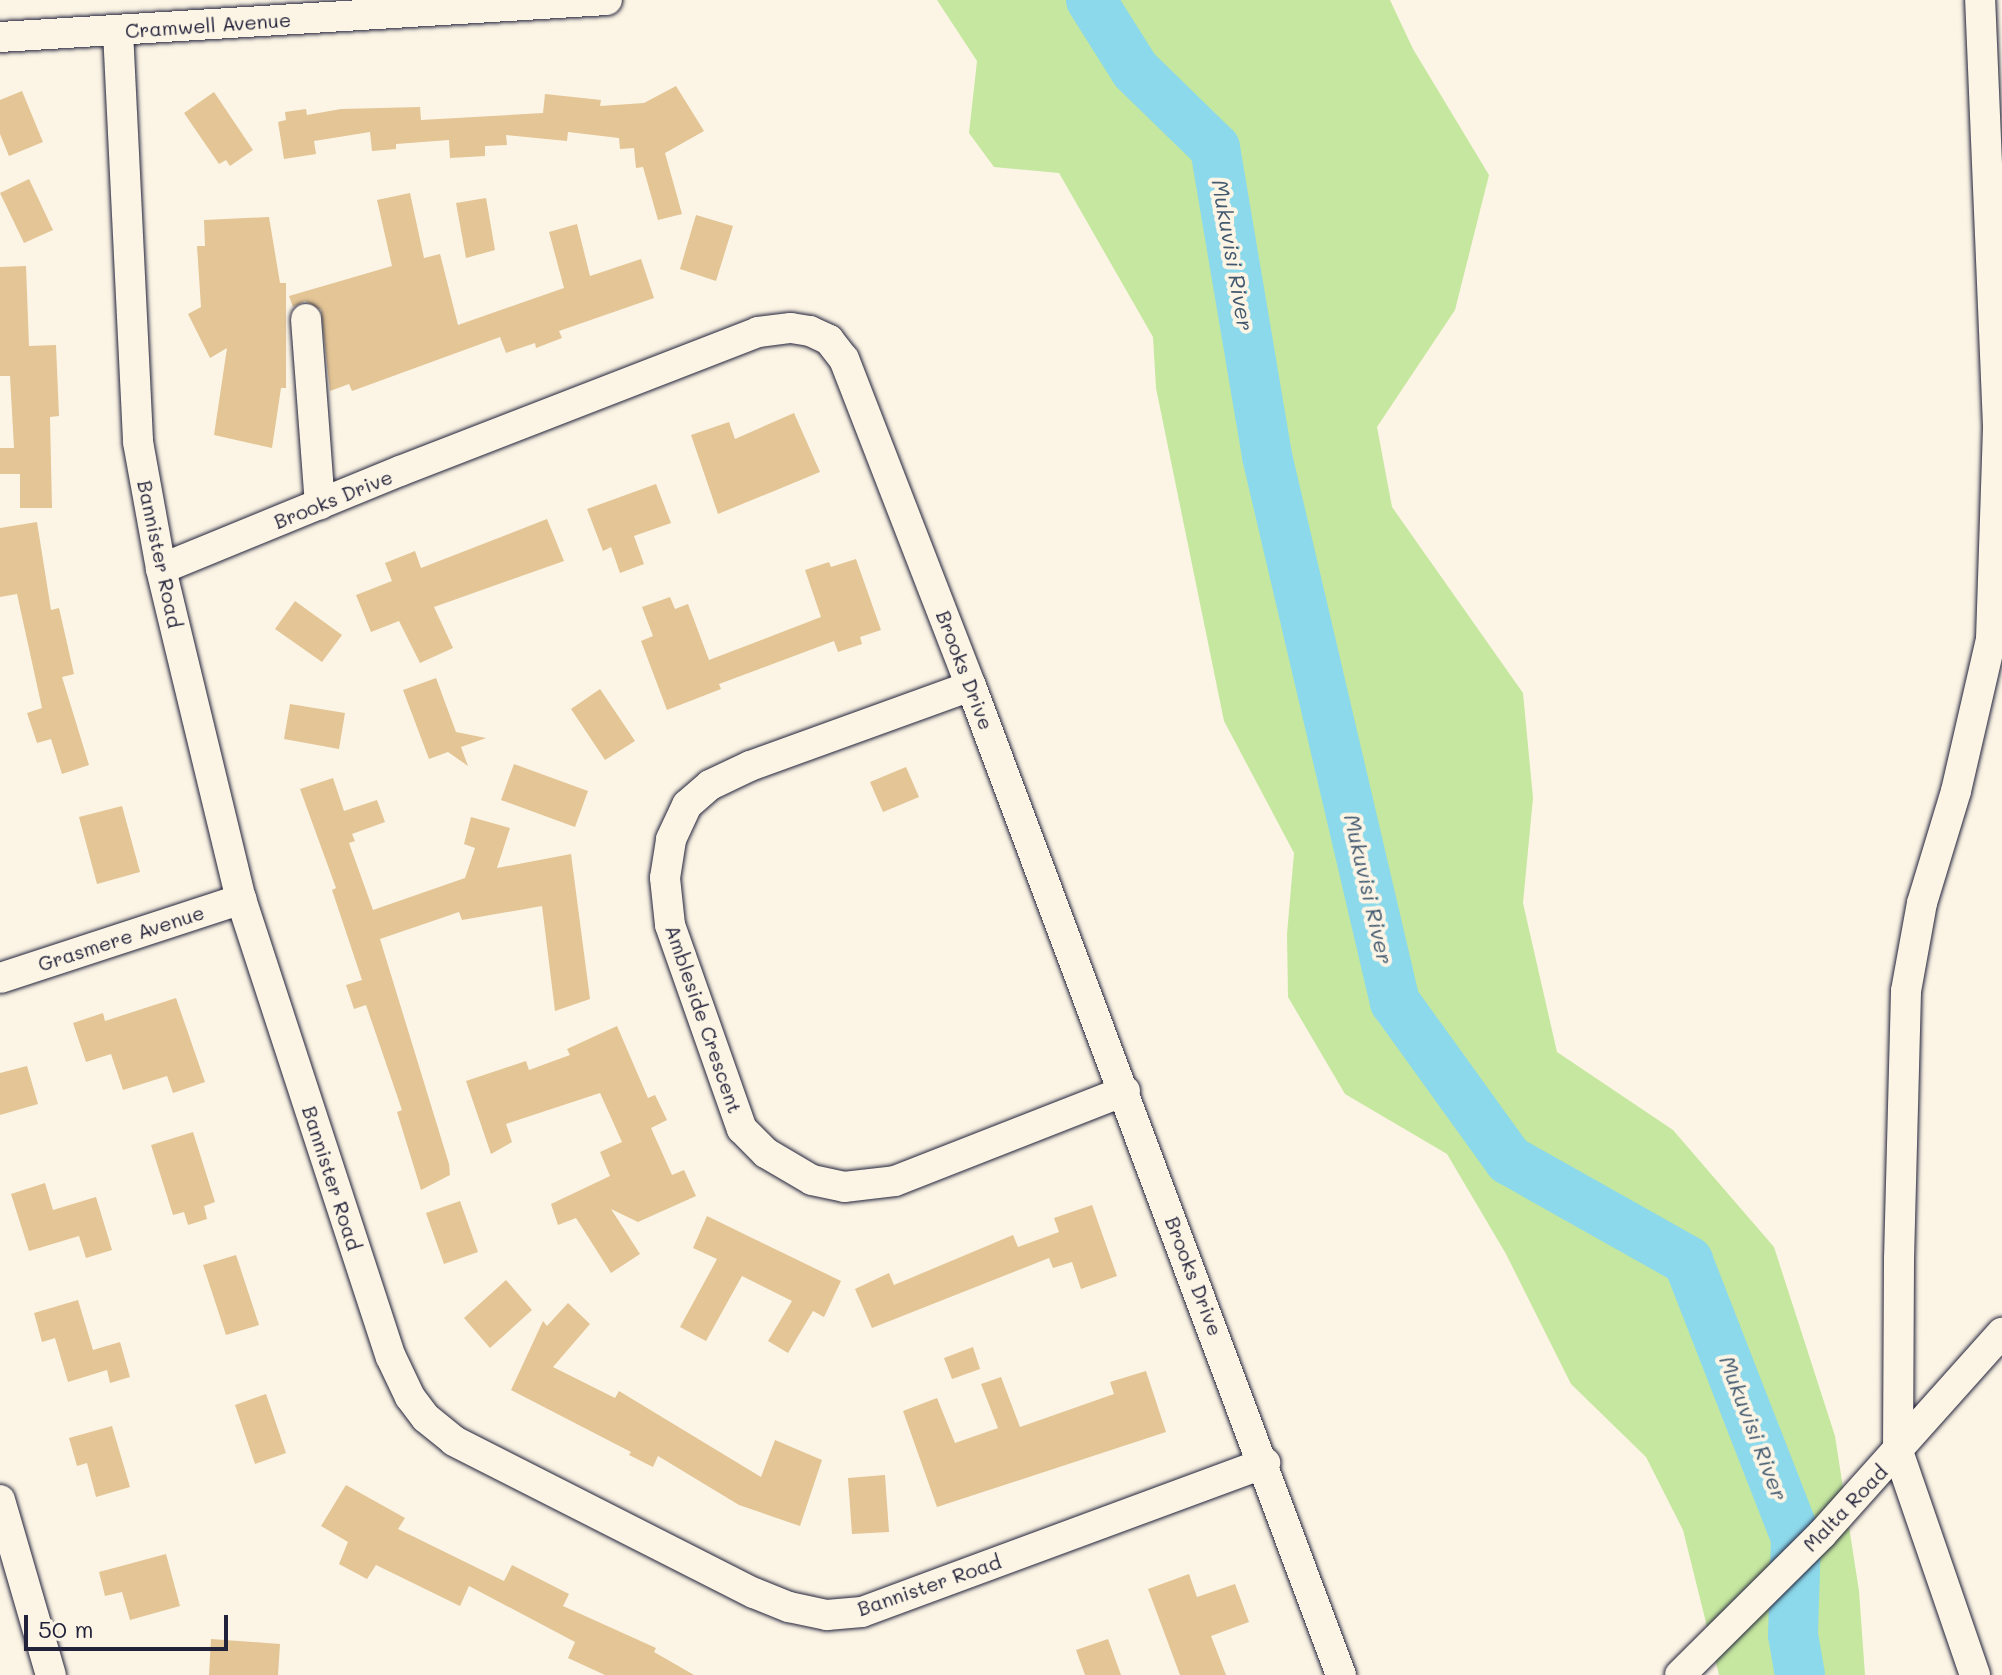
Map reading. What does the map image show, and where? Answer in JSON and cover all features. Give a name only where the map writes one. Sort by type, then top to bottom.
[{"type":"street","name":"Cramwell Avenue","points":[[0,37],[607,0]]},
{"type":"street","points":[[1975,1675],[1898,1452],[1906,991],[1922,903],[1956,791],[1991,639],[1998,426],[1980,0]]},
{"type":"street","name":"Bannister Road","points":[[118,31],[138,442],[161,569],[241,899],[391,1357],[410,1397],[426,1418],[454,1441],[754,1593],[789,1607],[827,1615],[862,1612],[1265,1463]]},
{"type":"street","points":[[306,319],[320,504]]},
{"type":"street","name":"Brooks Drive","points":[[161,569],[758,332],[791,328],[810,331],[829,340],[844,359],[971,686],[1265,1463],[1341,1675]]},
{"type":"street","name":"Ambleside Crescent","points":[[971,686],[750,766],[710,785],[687,805],[671,840],[665,878],[670,925],[742,1129],[766,1153],[812,1180],[844,1187],[895,1181],[1125,1091]]},
{"type":"street","name":"Grasmere Avenue","points":[[0,978],[241,899]]},
{"type":"street","name":"Malta Road","points":[[1680,1675],[1822,1534],[2002,1333]]},
{"type":"street","points":[[0,1500],[51,1675]]},
{"type":"green space","points":[[937,0],[1390,0],[1413,49],[1489,175],[1455,310],[1377,427],[1392,507],[1523,693],[1533,798],[1523,903],[1557,1052],[1673,1130],[1774,1247],[1835,1436],[1859,1591],[1865,1675],[1719,1675],[1683,1530],[1646,1457],[1571,1384],[1506,1254],[1447,1154],[1345,1094],[1288,997],[1287,934],[1294,853],[1224,721],[1156,388],[1153,337],[1059,173],[994,167],[969,133],[977,61]]},
{"type":"building","points":[[676,86],[704,131],[665,153],[682,214],[658,220],[643,167],[636,168],[634,148],[620,149],[619,138],[568,132],[567,141],[506,135],[507,145],[485,146],[485,156],[450,158],[449,140],[396,144],[396,149],[372,151],[370,132],[314,141],[316,154],[284,159],[278,122],[286,120],[285,112],[306,109],[307,115],[341,109],[420,107],[421,120],[543,113],[545,94],[601,100],[600,106],[644,103]]},
{"type":"building","points":[[22,91],[43,142],[9,156],[0,134],[0,100]]},
{"type":"building","points":[[214,92],[253,150],[230,166],[226,160],[219,164],[184,113]]},
{"type":"building","points":[[29,179],[53,230],[24,243],[0,193]]},
{"type":"building","points":[[410,193],[424,258],[440,254],[458,325],[564,288],[549,232],[577,224],[590,276],[641,259],[654,298],[559,331],[562,338],[536,348],[535,343],[506,353],[500,337],[352,391],[349,384],[330,391],[321,310],[305,301],[293,307],[289,296],[392,266],[377,200]]},
{"type":"building","points":[[486,198],[495,250],[466,258],[456,203]]},
{"type":"building","points":[[696,215],[733,226],[716,281],[680,269]]},
{"type":"building","points":[[269,217],[280,283],[286,283],[286,388],[281,388],[272,448],[214,435],[227,348],[210,358],[188,314],[201,307],[197,246],[205,246],[204,220]]},
{"type":"building","points":[[26,266],[29,346],[56,345],[59,416],[50,417],[52,508],[20,508],[20,474],[0,474],[0,448],[14,448],[10,376],[0,376],[0,267]]},
{"type":"building","points":[[794,413],[820,472],[718,514],[691,435],[729,422],[735,439]]},
{"type":"building","points":[[656,484],[671,523],[634,536],[644,564],[620,573],[611,547],[603,551],[587,509]]},
{"type":"building","points":[[547,519],[564,561],[434,607],[453,648],[420,663],[399,621],[371,632],[356,595],[392,581],[385,563],[415,551],[421,568]]},
{"type":"building","points":[[37,522],[51,610],[59,608],[74,674],[62,677],[89,765],[62,774],[51,739],[37,743],[27,713],[42,708],[17,594],[0,597],[0,528]]},
{"type":"building","points":[[856,559],[881,630],[860,637],[862,644],[838,652],[834,641],[719,684],[721,689],[667,710],[641,641],[653,636],[642,607],[670,597],[675,609],[688,604],[709,660],[821,617],[805,570],[829,562],[831,567]]},
{"type":"building","points":[[295,601],[342,635],[322,662],[275,629]]},
{"type":"building","points":[[436,678],[456,732],[486,738],[461,747],[468,766],[448,752],[429,759],[403,690]]},
{"type":"building","points":[[600,689],[635,741],[605,760],[571,709]]},
{"type":"building","points":[[290,704],[345,713],[339,749],[284,739]]},
{"type":"building","points":[[514,764],[588,791],[575,827],[501,800]]},
{"type":"building","points":[[906,767],[919,797],[883,812],[870,782]]},
{"type":"building","points":[[333,778],[344,811],[377,800],[385,822],[352,834],[355,841],[349,843],[373,910],[465,878],[475,848],[464,844],[471,817],[510,828],[497,868],[571,854],[590,999],[555,1011],[542,906],[462,920],[459,912],[380,939],[449,1164],[450,1175],[421,1190],[397,1112],[402,1110],[366,1005],[354,1009],[346,985],[362,980],[332,890],[336,888],[300,789]]},
{"type":"building","points":[[122,806],[140,872],[97,884],[79,817]]},
{"type":"building","points":[[176,998],[205,1082],[173,1093],[167,1076],[123,1090],[111,1054],[86,1062],[73,1023],[103,1013],[105,1021]]},
{"type":"building","points":[[617,1026],[648,1098],[655,1095],[667,1120],[651,1128],[672,1175],[684,1170],[696,1196],[638,1222],[611,1209],[640,1254],[611,1273],[576,1218],[558,1225],[551,1204],[610,1176],[600,1152],[622,1142],[600,1093],[506,1124],[512,1142],[491,1154],[466,1081],[526,1061],[529,1070],[570,1055],[567,1049]]},
{"type":"building","points":[[27,1066],[38,1104],[0,1115],[0,1073]]},
{"type":"building","points":[[193,1132],[215,1202],[204,1206],[207,1219],[188,1225],[184,1212],[173,1215],[151,1145]]},
{"type":"building","points":[[45,1183],[53,1210],[96,1197],[112,1250],[86,1258],[79,1236],[29,1251],[11,1194]]},
{"type":"building","points":[[460,1201],[478,1252],[444,1264],[426,1213]]},
{"type":"building","points":[[1092,1205],[1117,1276],[1081,1289],[1072,1262],[1053,1268],[1049,1258],[872,1328],[855,1289],[889,1273],[894,1285],[1013,1235],[1018,1247],[1059,1232],[1054,1218]]},
{"type":"building","points":[[707,1216],[841,1281],[824,1317],[813,1311],[788,1353],[768,1341],[792,1301],[742,1276],[706,1341],[680,1327],[717,1259],[693,1248]]},
{"type":"building","points":[[236,1255],[259,1325],[226,1335],[203,1265]]},
{"type":"building","points":[[506,1280],[532,1310],[490,1348],[464,1318]]},
{"type":"building","points":[[78,1300],[93,1350],[120,1342],[130,1377],[110,1383],[107,1370],[68,1382],[55,1338],[42,1342],[34,1313]]},
{"type":"building","points":[[568,1303],[590,1324],[553,1367],[615,1398],[619,1391],[761,1477],[775,1440],[822,1460],[800,1526],[739,1505],[658,1456],[653,1467],[629,1455],[631,1452],[511,1390],[543,1321],[547,1326]]},
{"type":"building","points":[[973,1347],[980,1369],[952,1379],[944,1358]]},
{"type":"building","points":[[1146,1371],[1166,1432],[937,1507],[903,1411],[937,1398],[955,1443],[998,1428],[981,1384],[1001,1377],[1020,1427],[1114,1394],[1110,1382]]},
{"type":"building","points":[[266,1394],[286,1453],[255,1464],[235,1405]]},
{"type":"building","points":[[112,1426],[130,1487],[96,1497],[87,1463],[77,1466],[69,1438]]},
{"type":"building","points":[[885,1475],[889,1532],[852,1534],[848,1478]]},
{"type":"building","points":[[346,1485],[405,1518],[398,1529],[504,1581],[512,1565],[569,1594],[563,1606],[656,1648],[654,1652],[694,1675],[605,1675],[568,1658],[575,1642],[469,1586],[460,1606],[376,1565],[367,1579],[339,1564],[348,1542],[321,1526]]},
{"type":"building","points":[[166,1554],[180,1606],[130,1620],[122,1592],[105,1596],[99,1572]]},
{"type":"building","points":[[1189,1574],[1197,1597],[1235,1584],[1249,1622],[1211,1636],[1226,1675],[1180,1675],[1148,1589]]},
{"type":"building","points":[[211,1639],[280,1644],[278,1675],[209,1675]]},
{"type":"building","points":[[1108,1639],[1121,1675],[1085,1675],[1076,1650]]},
{"type":"waterway","name":"Mukuvisi River","points":[[1091,0],[1135,70],[1215,148],[1267,456],[1395,1002],[1509,1160],[1688,1261],[1796,1538],[1793,1635],[1800,1675]]}]
